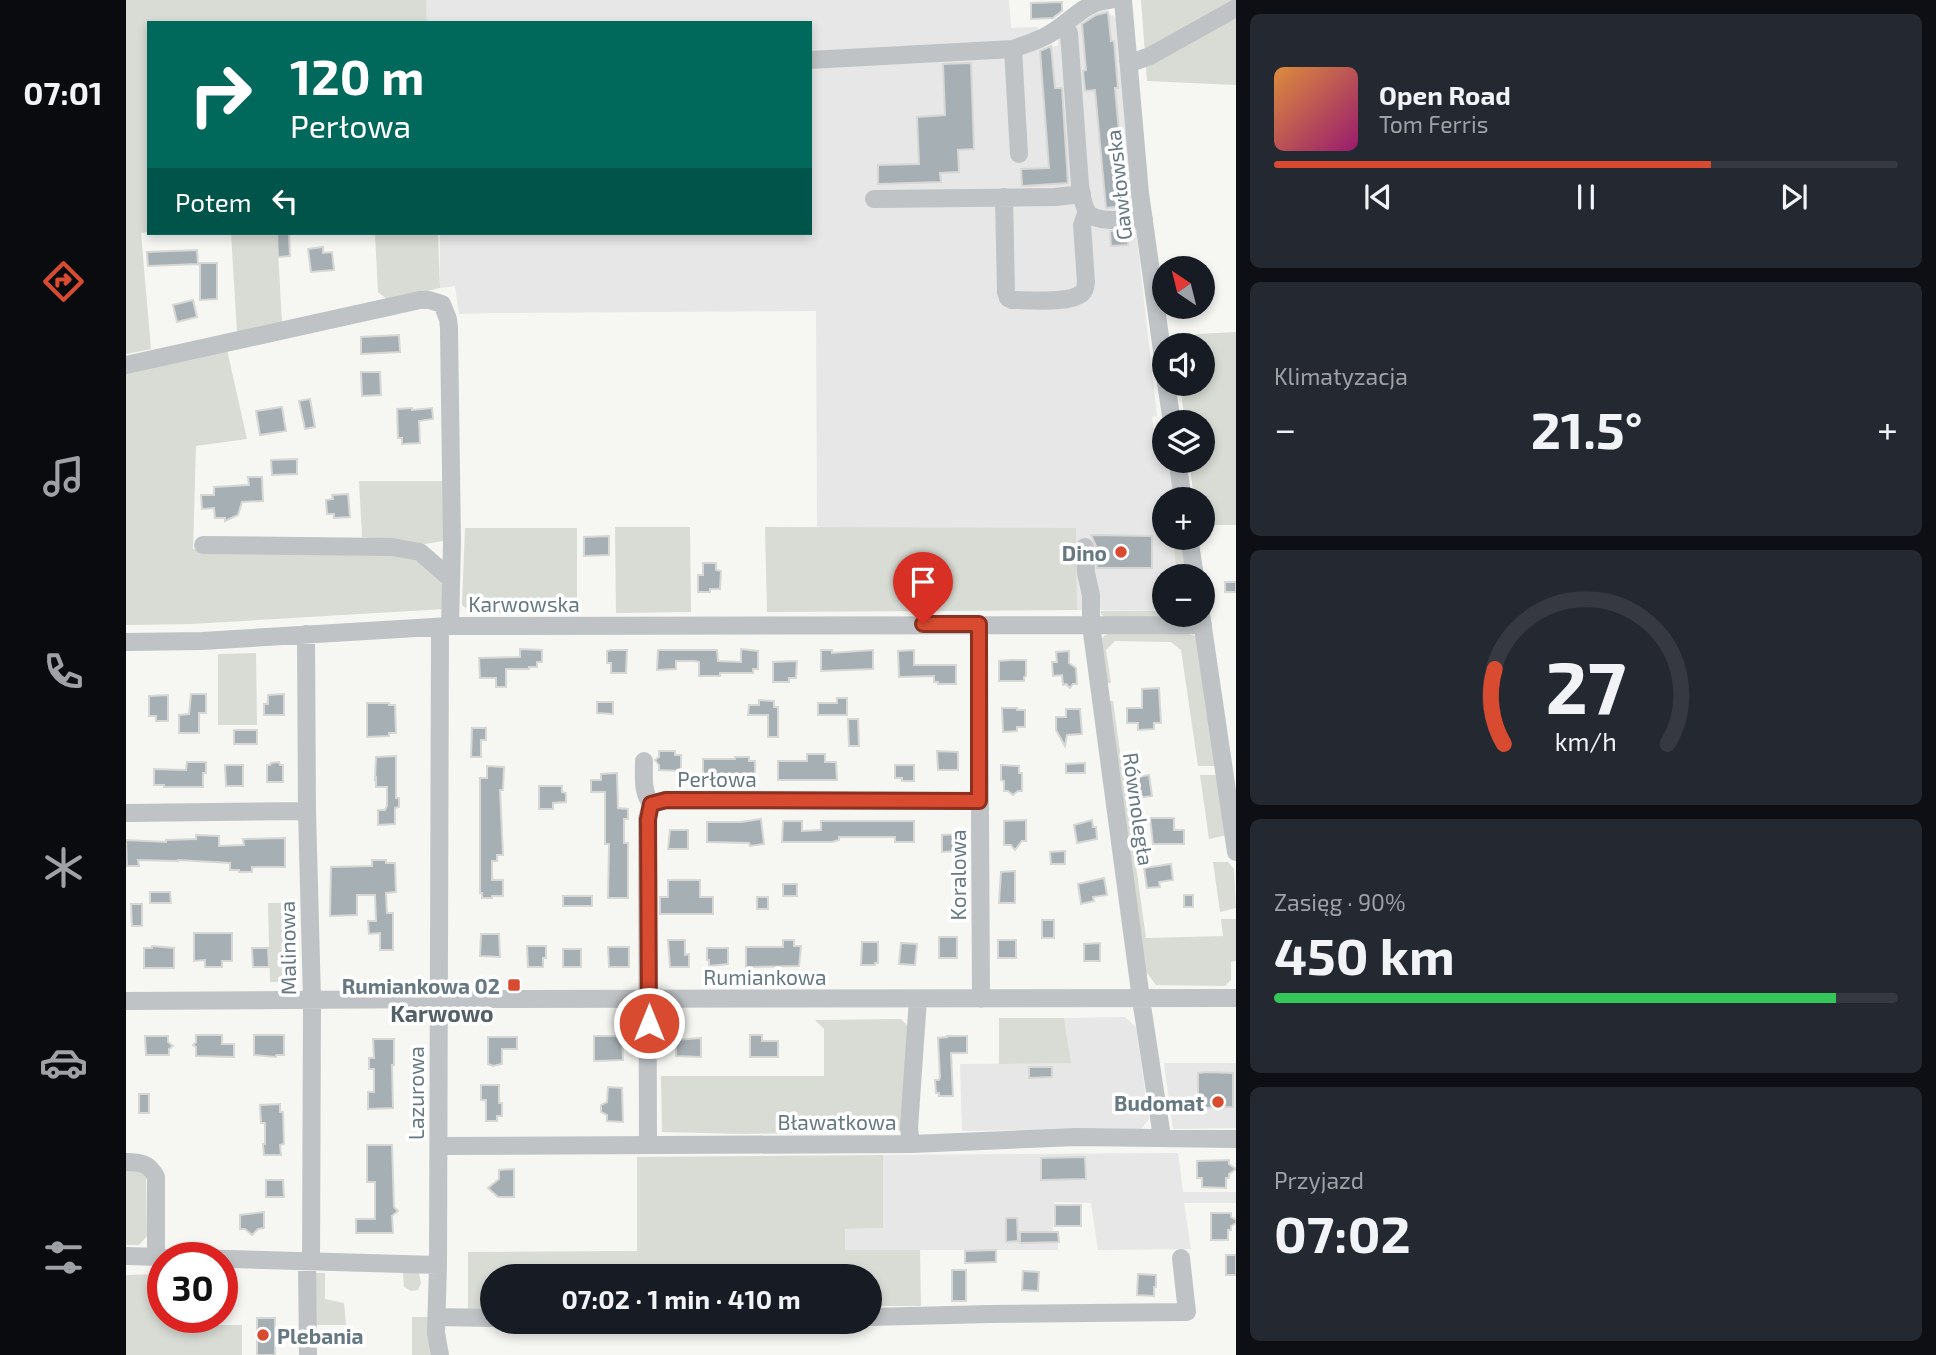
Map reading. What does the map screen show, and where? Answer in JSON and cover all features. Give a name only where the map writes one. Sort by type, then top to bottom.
[{"type":"street","points":[[812,60],[1013,49],[1044,37],[1090,4],[1110,0]]},
{"type":"street","name":"Gawłowska","points":[[1123,0],[1144,219],[1160,333]]},
{"type":"street","points":[[1129,61],[1150,56],[1236,8]]},
{"type":"street","points":[[1004,197],[1008,298],[1067,299],[1079,295],[1086,282],[1082,225],[1085,203],[1069,33]]},
{"type":"street","points":[[1013,49],[1019,154]]},
{"type":"street","points":[[874,198],[1055,197],[1085,203],[1094,218],[1144,219]]},
{"type":"street","name":"Karwowska","points":[[126,365],[421,300],[429,299],[442,304],[449,328],[452,542],[445,626],[1091,625],[1152,622]]},
{"type":"street","points":[[203,545],[392,547],[420,552],[437,549],[452,542]]},
{"type":"street","name":"Równoległa","points":[[1085,547],[1086,573],[1091,596],[1091,625],[1162,1137]]},
{"type":"street","points":[[420,552],[451,579]]},
{"type":"street","name":"Koralowa","points":[[979,624],[981,999]]},
{"type":"street","points":[[126,642],[202,641],[445,626]]},
{"type":"street","name":"Lazurowa","points":[[440,1355],[437,1317],[438,999],[445,626]]},
{"type":"street","points":[[1203,627],[1230,770],[1236,852]]},
{"type":"street","name":"Malinowa","points":[[306,634],[312,999],[307,1355]]},
{"type":"street","points":[[644,761],[643,787],[651,804]]},
{"type":"street","name":"Perłowa","points":[[648,1145],[648,819],[651,804],[666,800],[979,801]]},
{"type":"street","points":[[126,813],[307,811]]},
{"type":"street","name":"Rumiankowa","points":[[126,1001],[1236,998]]},
{"type":"street","points":[[911,1144],[909,1128],[918,999]]},
{"type":"street","name":"Bławatkowa","points":[[439,1146],[911,1144],[1076,1137],[1236,1139]]},
{"type":"street","points":[[126,1162],[144,1163],[152,1168],[156,1177],[156,1242]]},
{"type":"street","points":[[126,1256],[147,1256]]},
{"type":"street","points":[[238,1258],[438,1265]]},
{"type":"street","points":[[882,1317],[1187,1312],[1181,1258]]},
{"type":"street","points":[[437,1317],[480,1318]]},
{"type":"shaded area","points":[[126,0],[426,0],[427,21],[147,21],[147,232],[141,233],[151,349],[126,354]]},
{"type":"shaded area","points":[[426,0],[1009,0],[1011,28],[1038,27],[1040,47],[1058,46],[1058,37],[1081,17],[1090,16],[1090,10],[1108,8],[1108,14],[1114,16],[1117,21],[1133,203],[1152,372],[1152,396],[1155,396],[1156,410],[1152,410],[1152,473],[1169,473],[1172,487],[1152,487],[1152,550],[1174,550],[1175,564],[1152,564],[1152,611],[1077,610],[1076,528],[817,528],[816,311],[459,314],[455,286],[440,288],[440,235],[812,235],[812,21],[427,21]]},
{"type":"shaded area","points":[[1141,0],[1236,0],[1236,85],[1147,81]]},
{"type":"shaded area","points":[[231,235],[277,235],[282,323],[237,332]]},
{"type":"shaded area","points":[[375,235],[438,235],[440,288],[388,300],[378,292]]},
{"type":"shaded area","points":[[1236,332],[1236,525],[1215,525],[1215,487],[1192,487],[1191,473],[1215,473],[1215,410],[1183,410],[1182,396],[1215,396],[1215,333]]},
{"type":"shaded area","points":[[227,350],[247,439],[196,446],[193,549],[406,553],[443,578],[444,609],[192,624],[126,625],[126,371]]},
{"type":"shaded area","points":[[359,481],[443,481],[443,541],[425,544],[362,537]]},
{"type":"shaded area","points":[[615,527],[690,527],[691,612],[616,613]]},
{"type":"shaded area","points":[[765,527],[1076,528],[1077,610],[767,612]]},
{"type":"shaded area","points":[[465,528],[577,528],[577,613],[472,613],[462,605]]},
{"type":"shaded area","points":[[1174,550],[1182,550],[1184,564],[1176,564]]},
{"type":"shaded area","points":[[1101,611],[1152,611],[1152,617],[1106,618]]},
{"type":"shaded area","points":[[1110,633],[1186,633],[1195,636],[1198,640],[1216,766],[1198,766],[1181,650],[1171,642],[1115,641],[1106,650],[1111,683],[1106,683],[1101,640]]},
{"type":"shaded area","points":[[256,653],[257,725],[218,725],[218,654]]},
{"type":"shaded area","points":[[1108,701],[1113,701],[1146,938],[1223,936],[1221,919],[1236,919],[1236,961],[1231,962],[1231,980],[1225,986],[1156,985],[1145,970]]},
{"type":"shaded area","points":[[1200,775],[1218,775],[1227,835],[1209,839]]},
{"type":"shaded area","points":[[1213,862],[1228,862],[1234,869],[1236,908],[1220,912]]},
{"type":"shaded area","points":[[268,903],[297,903],[298,972],[287,982],[270,982]]},
{"type":"shaded area","points":[[1125,1017],[1136,1027],[1149,1119],[1141,1129],[962,1131],[960,1064],[1071,1063],[1064,1018]]},
{"type":"shaded area","points":[[999,1018],[1064,1018],[1071,1063],[999,1064]]},
{"type":"shaded area","points":[[901,1019],[911,1029],[901,1131],[744,1134],[662,1132],[661,1076],[824,1076],[824,1029],[815,1020]]},
{"type":"shaded area","points":[[1164,1063],[1236,1063],[1236,1128],[1173,1129]]},
{"type":"shaded area","points":[[1178,1153],[1183,1192],[1236,1192],[1236,1203],[1184,1203],[1191,1249],[1098,1250],[1091,1203],[1054,1202],[1053,1231],[1058,1232],[1058,1250],[845,1250],[845,1229],[883,1228],[883,1155]]},
{"type":"shaded area","points":[[883,1155],[883,1228],[845,1229],[845,1250],[920,1250],[921,1306],[882,1306],[882,1264],[480,1264],[480,1314],[468,1314],[468,1252],[637,1251],[637,1157]]},
{"type":"shaded area","points":[[126,1168],[146,1174],[147,1236],[139,1245],[126,1245]]},
{"type":"shaded area","points":[[311,1273],[325,1273],[325,1299],[344,1303],[346,1325],[314,1325]]},
{"type":"shaded area","points":[[403,1273],[419,1273],[421,1283],[418,1290],[411,1291],[404,1287]]},
{"type":"shaded area","points":[[147,1274],[147,1333],[238,1333],[238,1325],[242,1325],[242,1355],[126,1355],[126,1275]]},
{"type":"shaded area","points":[[412,1317],[428,1317],[432,1355],[412,1355]]},
{"type":"building","points":[[1062,2],[1062,11],[1053,18],[1031,19],[1031,3]]},
{"type":"building","points":[[1108,12],[1111,41],[1114,41],[1118,88],[1115,88],[1126,206],[1106,208],[1095,90],[1085,91],[1082,24],[1096,15]]},
{"type":"building","points":[[1051,46],[1055,88],[1062,88],[1068,183],[1022,186],[1021,169],[1049,168],[1040,51]]},
{"type":"building","points":[[971,63],[974,149],[958,150],[959,172],[940,173],[941,182],[878,184],[878,165],[919,164],[917,117],[945,115],[943,64]]},
{"type":"building","points":[[1110,231],[1127,231],[1128,245],[1111,246]]},
{"type":"building","points":[[277,235],[289,235],[290,256],[278,257]]},
{"type":"building","points":[[323,247],[323,253],[332,252],[334,270],[311,272],[308,249]]},
{"type":"building","points":[[197,250],[198,264],[148,266],[147,252]]},
{"type":"building","points":[[200,263],[217,263],[217,299],[200,300]]},
{"type":"building","points":[[193,300],[197,317],[177,322],[173,305]]},
{"type":"building","points":[[399,335],[400,352],[361,354],[361,337]]},
{"type":"building","points":[[361,372],[380,372],[381,395],[362,396]]},
{"type":"building","points":[[310,399],[315,427],[305,429],[299,401]]},
{"type":"building","points":[[282,407],[286,431],[260,435],[256,411]]},
{"type":"building","points":[[432,408],[433,419],[419,421],[420,443],[402,444],[402,438],[398,438],[397,409]]},
{"type":"building","points":[[297,459],[297,474],[272,475],[271,460]]},
{"type":"building","points":[[248,477],[262,477],[263,501],[242,502],[238,515],[225,521],[225,518],[215,518],[214,508],[202,509],[201,495],[214,495],[214,487],[249,485]]},
{"type":"building","points":[[348,494],[350,517],[334,518],[334,514],[327,514],[326,500],[333,499],[332,495]]},
{"type":"building","name":"Dino","points":[[1091,535],[1152,536],[1152,568],[1097,568],[1096,546]]},
{"type":"building","points":[[609,536],[609,555],[584,556],[584,537]]},
{"type":"building","points":[[703,563],[716,563],[716,570],[721,571],[720,589],[698,592],[698,575],[703,575]]},
{"type":"building","points":[[1225,582],[1236,582],[1236,592],[1225,592]]},
{"type":"building","points":[[520,649],[542,650],[542,662],[537,662],[537,667],[529,669],[506,669],[506,687],[496,687],[496,678],[480,678],[479,658],[520,657]]},
{"type":"building","points":[[741,649],[758,651],[758,669],[753,669],[753,673],[699,676],[699,662],[695,661],[676,661],[676,669],[657,670],[658,650],[717,650],[718,661],[741,662]]},
{"type":"building","points":[[627,650],[626,673],[611,673],[611,663],[607,663],[607,651]]},
{"type":"building","points":[[821,650],[832,650],[832,653],[873,650],[873,669],[821,671]]},
{"type":"building","points":[[914,650],[914,665],[956,665],[956,684],[938,684],[934,682],[934,676],[899,677],[898,651]]},
{"type":"building","points":[[1069,651],[1069,663],[1076,668],[1077,684],[1070,688],[1066,684],[1063,685],[1062,675],[1053,676],[1052,662],[1057,662],[1056,652]]},
{"type":"building","points":[[1026,660],[1024,681],[999,681],[999,661]]},
{"type":"building","points":[[797,661],[796,678],[789,678],[789,682],[773,682],[773,662]]},
{"type":"building","points":[[1159,688],[1161,723],[1154,723],[1154,729],[1138,730],[1138,723],[1127,723],[1127,708],[1142,708],[1142,689]]},
{"type":"building","points":[[191,694],[206,694],[206,713],[199,713],[199,733],[179,733],[179,715],[189,714]]},
{"type":"building","points":[[284,694],[284,715],[264,715],[264,704],[268,704],[268,695]]},
{"type":"building","points":[[168,695],[168,721],[156,721],[156,716],[149,716],[149,696]]},
{"type":"building","points":[[837,698],[847,698],[847,715],[818,715],[818,703],[837,703]]},
{"type":"building","points":[[759,700],[774,701],[774,707],[778,707],[778,737],[768,737],[768,715],[748,715],[749,705],[759,705]]},
{"type":"building","points":[[597,702],[613,702],[613,714],[597,713]]},
{"type":"building","points":[[367,703],[395,705],[396,733],[367,737]]},
{"type":"building","points":[[1002,708],[1025,710],[1025,727],[1017,727],[1017,731],[1003,732]]},
{"type":"building","points":[[1066,709],[1080,709],[1082,734],[1067,735],[1065,746],[1056,730],[1056,717],[1066,717]]},
{"type":"building","points":[[848,719],[858,719],[859,746],[849,746]]},
{"type":"building","points":[[472,728],[486,728],[486,740],[481,740],[481,757],[471,757]]},
{"type":"building","points":[[234,730],[257,730],[257,744],[234,744]]},
{"type":"building","points":[[659,751],[675,751],[675,755],[681,755],[681,771],[659,770],[655,760],[659,757]]},
{"type":"building","points":[[937,751],[958,752],[958,770],[938,770]]},
{"type":"building","points":[[807,754],[825,754],[825,762],[836,762],[837,780],[778,780],[778,761],[807,761]]},
{"type":"building","points":[[396,756],[396,798],[399,798],[399,807],[395,808],[395,824],[378,825],[378,810],[385,810],[387,806],[387,787],[376,787],[376,757]]},
{"type":"building","points":[[749,757],[749,761],[755,761],[755,781],[703,779],[703,759]]},
{"type":"building","points":[[187,762],[206,762],[203,787],[154,785],[154,769],[186,770]]},
{"type":"building","points":[[279,762],[283,765],[283,782],[267,782],[267,765]]},
{"type":"building","points":[[1085,763],[1085,773],[1066,773],[1066,764]]},
{"type":"building","points":[[225,765],[243,765],[243,786],[226,786]]},
{"type":"building","points":[[895,765],[914,765],[914,781],[895,778]]},
{"type":"building","points":[[1001,765],[1019,766],[1019,773],[1022,773],[1022,791],[1013,795],[1004,791]]},
{"type":"building","points":[[487,766],[504,767],[503,790],[500,790],[503,855],[497,855],[497,861],[492,861],[492,880],[503,880],[503,896],[482,898],[480,778],[487,778]]},
{"type":"building","points":[[617,773],[618,808],[628,809],[628,819],[624,819],[624,843],[628,843],[628,898],[608,898],[609,844],[605,844],[605,792],[591,792],[591,780],[601,780],[601,774]]},
{"type":"building","points":[[1149,775],[1152,796],[1136,798],[1132,780]]},
{"type":"building","points":[[539,786],[562,786],[562,792],[566,793],[566,802],[553,803],[553,809],[539,809]]},
{"type":"building","points":[[1150,818],[1174,818],[1174,830],[1184,830],[1184,844],[1153,844]]},
{"type":"building","points":[[761,819],[764,844],[750,846],[749,843],[707,842],[707,822]]},
{"type":"building","points":[[1026,820],[1026,841],[1022,841],[1015,850],[1011,845],[1004,845],[1004,821]]},
{"type":"building","points":[[1092,820],[1097,839],[1077,843],[1074,825]]},
{"type":"building","points":[[783,821],[802,821],[802,831],[821,830],[821,821],[914,821],[914,842],[895,842],[895,837],[839,837],[839,840],[832,842],[782,842]]},
{"type":"building","points":[[670,830],[688,830],[688,849],[668,849]]},
{"type":"building","points":[[958,834],[958,851],[942,852],[942,835]]},
{"type":"building","points":[[196,835],[219,836],[219,846],[244,845],[243,839],[285,838],[285,867],[252,867],[252,872],[239,872],[230,870],[230,863],[178,860],[138,860],[139,866],[127,866],[126,840],[166,842],[196,839]]},
{"type":"building","points":[[1065,851],[1065,864],[1051,864],[1050,852]]},
{"type":"building","points":[[372,860],[395,863],[396,892],[386,893],[387,913],[393,913],[393,950],[380,950],[380,933],[369,934],[368,921],[376,921],[375,895],[357,895],[357,915],[330,916],[331,867],[372,866]]},
{"type":"building","points":[[1171,864],[1173,880],[1159,882],[1160,887],[1147,888],[1144,868]]},
{"type":"building","points":[[1015,871],[1015,903],[999,903],[1001,872]]},
{"type":"building","points":[[1104,878],[1107,895],[1093,897],[1094,901],[1081,904],[1078,884]]},
{"type":"building","points":[[668,880],[700,880],[700,897],[713,897],[713,914],[660,914],[660,897],[668,897]]},
{"type":"building","points":[[783,884],[797,884],[797,896],[783,896]]},
{"type":"building","points":[[150,892],[170,892],[171,903],[150,903]]},
{"type":"building","points":[[1184,895],[1193,895],[1193,907],[1184,907]]},
{"type":"building","points":[[563,896],[592,896],[592,906],[563,906]]},
{"type":"building","points":[[757,897],[768,897],[768,909],[757,909]]},
{"type":"building","points":[[131,904],[142,904],[142,926],[132,926]]},
{"type":"building","points":[[1042,920],[1054,920],[1054,938],[1042,938]]},
{"type":"building","points":[[194,933],[232,933],[232,961],[222,961],[222,967],[205,967],[205,960],[194,961]]},
{"type":"building","points":[[481,934],[499,934],[500,957],[480,956]]},
{"type":"building","points":[[939,937],[957,937],[957,958],[939,958]]},
{"type":"building","points":[[668,940],[685,940],[685,955],[689,954],[689,967],[670,967]]},
{"type":"building","points":[[783,940],[794,940],[794,946],[801,946],[799,966],[746,967],[746,947],[783,947]]},
{"type":"building","points":[[998,940],[1016,940],[1016,958],[998,958]]},
{"type":"building","points":[[862,942],[878,942],[878,963],[875,965],[861,965]]},
{"type":"building","points":[[901,943],[917,944],[915,965],[899,964]]},
{"type":"building","points":[[1100,943],[1100,961],[1084,961],[1084,944]]},
{"type":"building","points":[[527,946],[546,946],[543,967],[528,967]]},
{"type":"building","points":[[608,947],[629,947],[629,967],[609,967]]},
{"type":"building","points":[[144,948],[174,948],[174,968],[144,968]]},
{"type":"building","points":[[252,948],[268,948],[269,967],[253,967]]},
{"type":"building","points":[[707,948],[728,948],[728,964],[709,966]]},
{"type":"building","points":[[563,949],[581,949],[581,967],[563,967]]},
{"type":"building","points":[[196,1035],[222,1035],[222,1044],[234,1044],[234,1057],[196,1056],[196,1047],[193,1045]]},
{"type":"building","points":[[254,1035],[284,1035],[284,1055],[254,1055]]},
{"type":"building","points":[[750,1035],[762,1035],[762,1041],[778,1041],[778,1057],[750,1057]]},
{"type":"building","points":[[145,1036],[168,1036],[168,1042],[173,1046],[169,1049],[169,1055],[146,1055]]},
{"type":"building","points":[[594,1036],[622,1036],[623,1060],[594,1061]]},
{"type":"building","points":[[967,1036],[967,1053],[951,1053],[953,1096],[939,1096],[939,1093],[936,1093],[935,1080],[940,1077],[938,1038]]},
{"type":"building","points":[[488,1037],[517,1037],[517,1049],[502,1049],[502,1064],[488,1064]]},
{"type":"building","points":[[701,1038],[701,1057],[676,1056],[676,1040]]},
{"type":"building","points":[[373,1039],[394,1039],[393,1108],[368,1109],[368,1092],[374,1092],[374,1069],[369,1069],[369,1058],[374,1058]]},
{"type":"building","points":[[1029,1067],[1052,1067],[1052,1077],[1029,1078]]},
{"type":"building","points":[[1198,1073],[1233,1073],[1233,1107],[1198,1108]]},
{"type":"building","points":[[481,1085],[499,1085],[502,1116],[497,1116],[497,1121],[486,1121],[486,1100],[481,1100]]},
{"type":"building","points":[[608,1087],[622,1088],[623,1122],[607,1121],[607,1115],[601,1112],[601,1105],[607,1102]]},
{"type":"building","points":[[139,1094],[149,1094],[149,1113],[139,1113]]},
{"type":"building","points":[[280,1104],[280,1112],[283,1112],[284,1144],[280,1145],[281,1155],[264,1155],[265,1123],[261,1123],[260,1105]]},
{"type":"building","points":[[367,1145],[392,1145],[394,1207],[398,1211],[392,1216],[393,1233],[356,1233],[356,1219],[375,1219],[375,1182],[367,1182]]},
{"type":"building","points":[[1085,1157],[1086,1179],[1041,1180],[1041,1158]]},
{"type":"building","points":[[1229,1160],[1229,1164],[1236,1169],[1226,1178],[1226,1188],[1202,1187],[1202,1178],[1197,1178],[1197,1161]]},
{"type":"building","points":[[514,1169],[514,1197],[498,1197],[488,1188],[499,1179],[499,1170]]},
{"type":"building","points":[[266,1180],[283,1180],[284,1197],[266,1197]]},
{"type":"building","points":[[1055,1205],[1081,1205],[1081,1226],[1055,1226]]},
{"type":"building","points":[[264,1212],[264,1228],[258,1229],[252,1235],[245,1229],[240,1229],[240,1215]]},
{"type":"building","points":[[1211,1213],[1231,1213],[1231,1217],[1236,1220],[1231,1230],[1228,1230],[1228,1240],[1211,1240]]},
{"type":"building","points":[[1006,1218],[1017,1218],[1018,1241],[1006,1242]]},
{"type":"building","points":[[1020,1232],[1058,1232],[1059,1242],[1020,1243]]},
{"type":"building","points":[[996,1250],[996,1262],[965,1263],[965,1251]]},
{"type":"building","points":[[1226,1255],[1236,1255],[1236,1275],[1226,1275]]},
{"type":"building","points":[[952,1270],[966,1270],[966,1301],[952,1301]]},
{"type":"building","points":[[1023,1271],[1039,1272],[1038,1291],[1022,1290]]},
{"type":"building","points":[[1138,1274],[1156,1275],[1154,1296],[1137,1295]]},
{"type":"building","name":"Plebania","points":[[257,1318],[275,1318],[275,1355],[257,1355]]},
{"type":"place","name":"Dino","points":[[1121,552]]},
{"type":"place","name":"Rumiankowa 02","points":[[514,985]]},
{"type":"place","name":"Budomat","points":[[1218,1102]]},
{"type":"place","name":"Plebania","points":[[263,1335]]},
{"type":"district","name":"Karwowo","points":[[442,1013]]},
{"type":"route","points":[[649,1023],[648,811],[651,804],[666,800],[979,801],[979,624],[923,624]]}]
